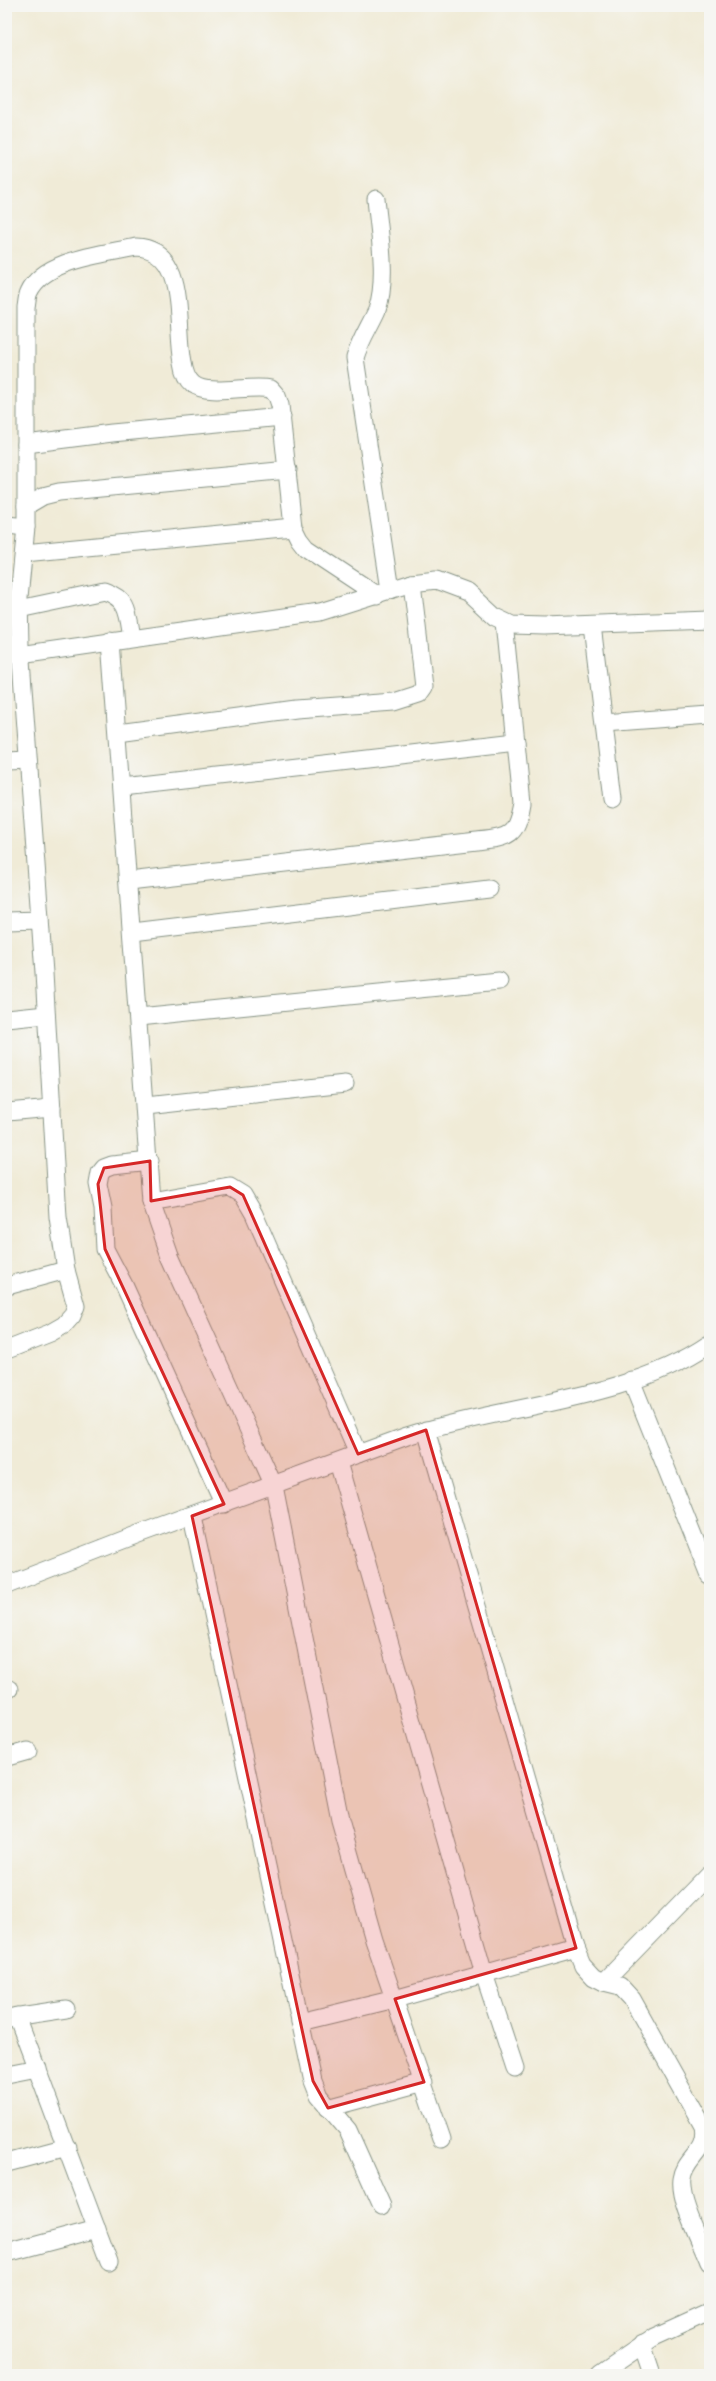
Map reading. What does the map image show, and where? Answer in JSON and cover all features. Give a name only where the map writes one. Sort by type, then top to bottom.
[{"type":"street","points":[[376,199],[382,273],[381,292],[377,309],[359,345],[356,358],[384,593]]},
{"type":"street","points":[[7,1350],[50,1333],[64,1325],[72,1316],[76,1306],[66,1270],[58,1217],[40,920],[20,655],[13,609],[24,553],[26,526],[26,307],[29,292],[39,278],[69,262],[136,247],[156,251],[170,267],[174,275],[181,352],[184,366],[192,383],[199,387],[211,389],[254,387],[271,389],[277,396],[282,417],[293,527],[299,539],[306,548],[384,593]]},
{"type":"street","points":[[26,444],[112,433],[282,417]]},
{"type":"street","points":[[26,506],[43,496],[59,492],[288,470]]},
{"type":"street","points":[[7,525],[26,526]]},
{"type":"street","points":[[24,553],[293,527]]},
{"type":"street","points":[[20,655],[313,613],[384,593],[412,583],[436,580],[451,584],[468,592],[504,622],[523,626],[592,625],[709,620]]},
{"type":"street","points":[[118,733],[296,709],[394,702],[419,694],[424,687],[412,583]]},
{"type":"street","points":[[13,609],[104,591],[115,594],[126,607],[132,638]]},
{"type":"street","points":[[129,881],[477,841],[506,836],[516,828],[522,803],[504,622]]},
{"type":"street","points":[[592,625],[613,799]]},
{"type":"street","points":[[110,641],[146,1106],[151,1201],[173,1264],[274,1486],[340,1820],[374,1940],[424,2082],[442,2140]]},
{"type":"street","points":[[604,723],[709,715]]},
{"type":"street","points":[[122,787],[516,742]]},
{"type":"street","points":[[7,761],[28,760]]},
{"type":"street","points":[[133,932],[489,889]]},
{"type":"street","points":[[7,921],[40,920]]},
{"type":"street","points":[[139,1017],[499,981]]},
{"type":"street","points":[[7,1019],[46,1015]]},
{"type":"street","points":[[146,1106],[345,1084]]},
{"type":"street","points":[[7,1112],[52,1108]]},
{"type":"street","points":[[150,1161],[112,1165],[104,1168],[100,1173],[98,1184],[102,1208],[105,1249],[124,1285],[224,1504]]},
{"type":"street","points":[[151,1201],[230,1187],[243,1195],[254,1214],[358,1454]]},
{"type":"street","points":[[7,1286],[66,1270]]},
{"type":"street","points":[[7,1585],[141,1533],[192,1516],[426,1430],[449,1423],[559,1400],[631,1380],[665,1367],[709,1344]]},
{"type":"street","points":[[631,1380],[709,1575]]},
{"type":"street","points":[[426,1430],[576,1948],[583,1964],[594,1977],[604,1982],[620,1986],[632,1999],[703,2126],[703,2144],[686,2168],[682,2179],[688,2210],[709,2262]]},
{"type":"street","points":[[338,1462],[484,1974],[515,2068]]},
{"type":"street","points":[[192,1516],[313,2080],[319,2096],[340,2120],[353,2140],[382,2206]]},
{"type":"street","points":[[7,1757],[28,1751]]},
{"type":"street","points":[[604,1982],[709,1874]]},
{"type":"street","points":[[300,2022],[395,1999],[576,1948]]},
{"type":"street","points":[[66,2009],[12,2017],[37,2068],[109,2262]]},
{"type":"street","points":[[7,2074],[37,2068]]},
{"type":"street","points":[[328,2108],[424,2082]]},
{"type":"street","points":[[7,2163],[67,2147]]},
{"type":"street","points":[[7,2253],[97,2229]]},
{"type":"street","points":[[600,2374],[642,2344],[709,2312]]},
{"type":"street","points":[[642,2344],[652,2374]]},
{"type":"highlighted area","points":[[150,1161],[151,1201],[230,1187],[243,1195],[358,1454],[426,1430],[576,1948],[395,1999],[424,2082],[328,2108],[313,2081],[192,1516],[224,1504],[105,1249],[98,1184],[104,1168]]}]
